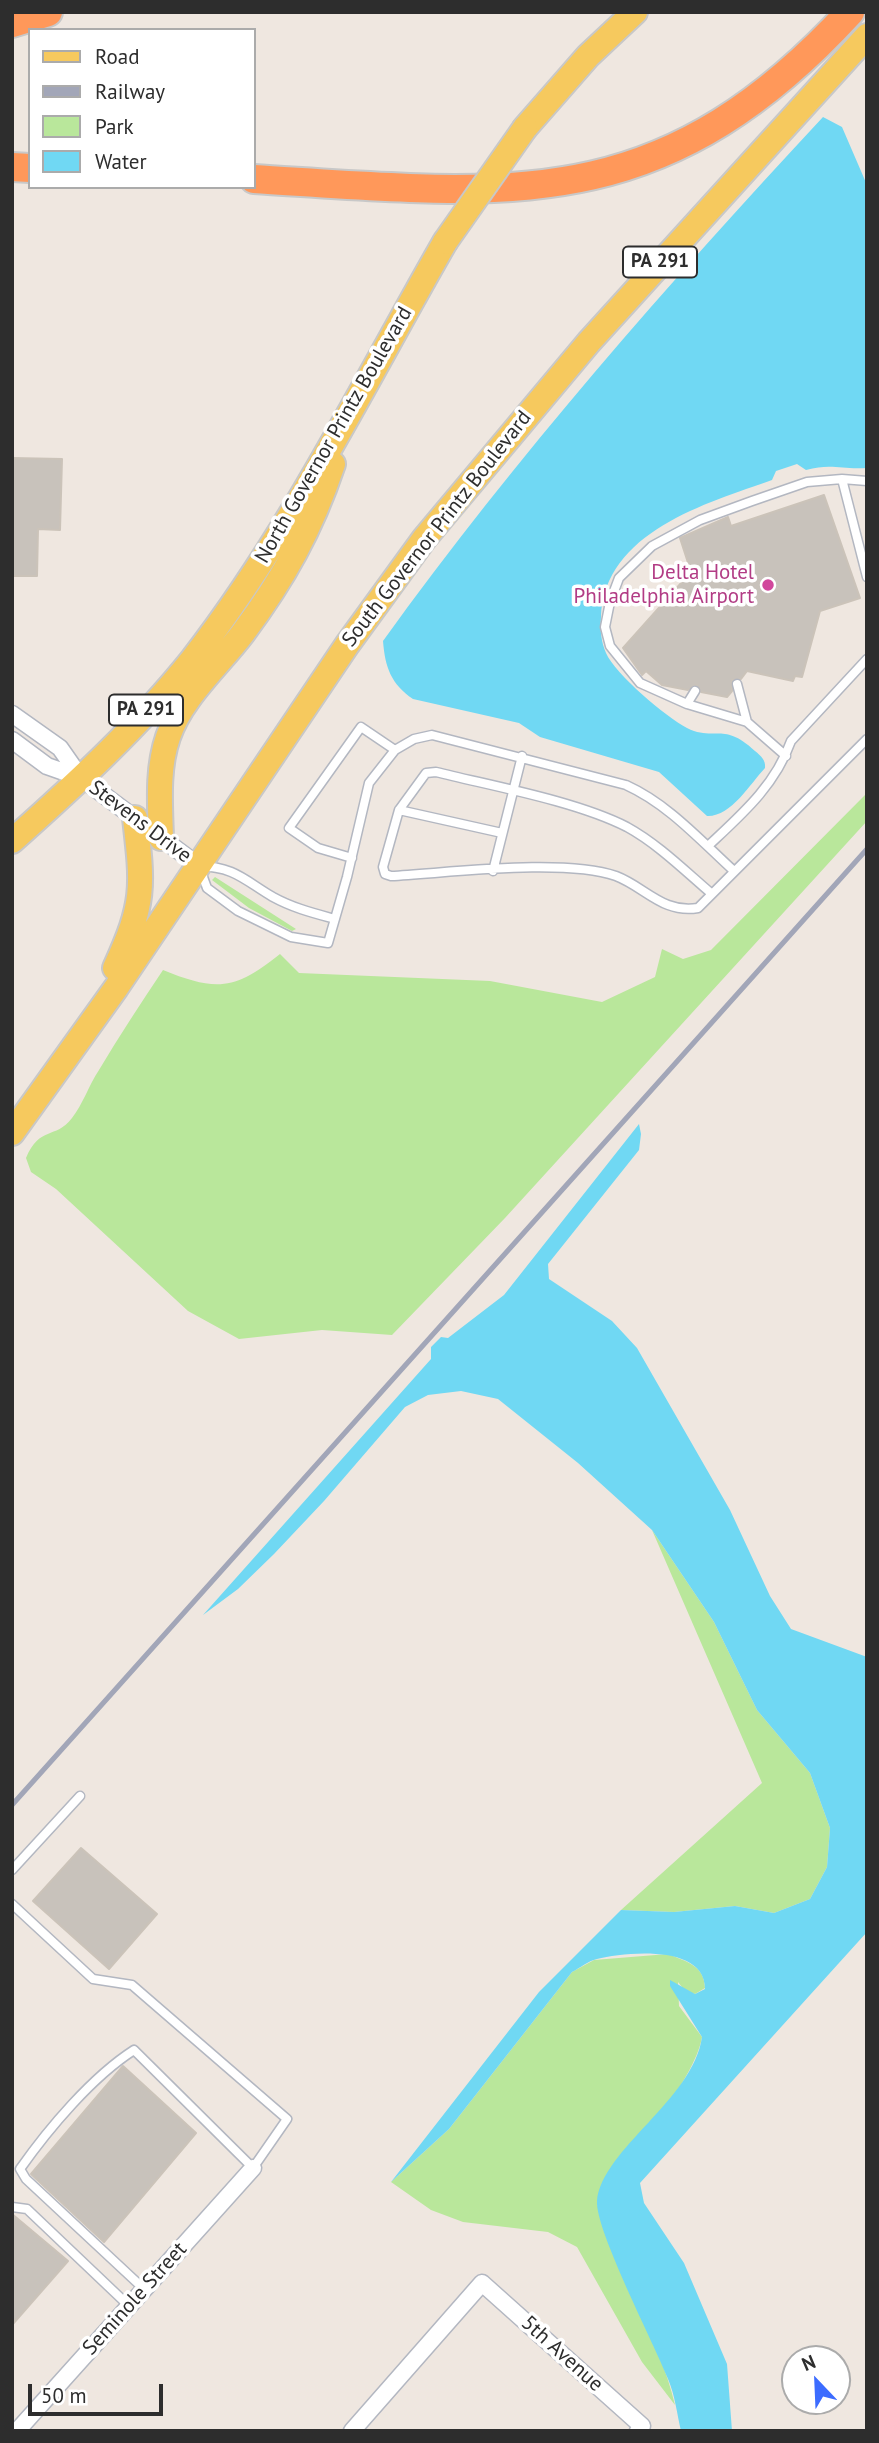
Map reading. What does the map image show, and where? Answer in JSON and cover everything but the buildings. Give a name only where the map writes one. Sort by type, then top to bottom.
[{"type":"highway","points":[[12,23],[48,12]]},
{"type":"highway","points":[[256,179],[462,190],[544,186],[603,175],[681,146],[742,110],[796,68],[850,12]]},
{"type":"main road","name":"North Governor Printz Boulevard","points":[[12,841],[81,778],[192,660],[276,539],[445,242],[526,128],[588,56],[635,12]]},
{"type":"main road","name":"South Governor Printz Boulevard","points":[[12,1133],[199,866],[361,625],[490,458],[589,342],[867,36]]},
{"type":"main road","points":[[161,838],[160,778],[171,729],[180,712],[260,610],[291,563],[314,517],[354,405]]},
{"type":"main road","points":[[87,1029],[131,934],[141,902],[142,881],[135,818]]},
{"type":"street","name":"Stevens Drive","points":[[12,714],[60,748],[81,778]]},
{"type":"street","name":"Stevens Drive","points":[[12,740],[47,766],[81,778],[199,866]]},
{"type":"street","name":"Seminole Street","points":[[17,2431],[253,2168]]},
{"type":"street","name":"5th Avenue","points":[[352,2431],[482,2283],[640,2428]]},
{"type":"lane","points":[[842,480],[867,578]]},
{"type":"lane","points":[[786,756],[747,722],[687,704],[640,683],[610,646],[605,627],[610,602],[619,578],[652,546],[700,520],[807,482],[867,481]]},
{"type":"lane","points":[[708,846],[761,796],[786,756],[791,741],[867,659]]},
{"type":"lane","points":[[737,684],[747,722]]},
{"type":"lane","points":[[687,704],[695,691]]},
{"type":"lane","points":[[352,858],[318,848],[289,828],[361,727],[395,750]]},
{"type":"lane","points":[[335,919],[301,910],[225,867],[199,866],[206,888],[238,911],[290,937],[328,943],[335,919],[352,858],[369,783],[395,750],[414,739],[432,735],[522,756],[643,792],[661,804],[734,871]]},
{"type":"lane","points":[[712,894],[645,838],[626,827],[601,816],[436,772],[426,773],[399,810],[383,867],[385,874],[531,868],[593,872],[617,877],[667,906],[684,911],[698,908],[712,894],[734,871],[867,739]]},
{"type":"lane","points":[[493,871],[522,756]]},
{"type":"lane","points":[[399,810],[502,833]]},
{"type":"lane","points":[[12,1870],[80,1796]]},
{"type":"lane","points":[[12,1904],[93,1979],[132,1984],[287,2119],[253,2168],[134,2050],[118,2061],[41,2139],[20,2169],[26,2179],[144,2289]]},
{"type":"lane","points":[[12,2207],[27,2209],[130,2306]]},
{"type":"green space","points":[[865,795],[867,821],[505,1218],[392,1335],[322,1330],[239,1339],[188,1311],[56,1189],[31,1172],[26,1158],[31,1148],[42,1137],[60,1129],[72,1118],[114,1045],[163,970],[198,982],[225,984],[250,975],[280,954],[299,973],[490,981],[602,1002],[655,977],[662,949],[683,959],[711,950]]},
{"type":"green space","points":[[215,877],[296,929],[292,931],[249,908],[212,880]]},
{"type":"green space","points":[[652,1530],[714,1622],[757,1710],[810,1773],[830,1828],[827,1867],[810,1899],[774,1913],[735,1906],[674,1912],[621,1910],[762,1783]]},
{"type":"green space","points":[[668,1954],[693,1965],[704,1980],[705,1988],[695,1994],[685,1991],[678,1982],[679,2006],[702,2037],[697,2055],[657,2122],[597,2203],[614,2254],[668,2379],[675,2405],[642,2362],[577,2247],[548,2232],[463,2222],[431,2210],[391,2182],[449,2129],[572,1972],[594,1960]]},
{"type":"water","points":[[823,117],[842,127],[867,185],[867,468],[823,467],[806,470],[797,464],[776,471],[772,480],[718,499],[663,525],[639,542],[620,563],[607,588],[601,617],[601,635],[606,653],[611,662],[642,694],[687,728],[697,732],[727,734],[744,742],[763,758],[765,768],[732,805],[716,815],[707,816],[659,772],[540,737],[519,723],[413,699],[399,687],[390,674],[383,641],[486,504],[595,372]]},
{"type":"water","points":[[639,1124],[639,1150],[548,1264],[549,1279],[612,1321],[637,1348],[730,1510],[770,1596],[791,1629],[867,1657],[867,1932],[640,2183],[644,2203],[684,2263],[727,2364],[732,2431],[681,2431],[670,2385],[605,2236],[597,2201],[614,2162],[666,2103],[695,2060],[702,2037],[670,1986],[670,1980],[695,1994],[705,1989],[702,1975],[692,1964],[662,1954],[626,1954],[594,1960],[572,1972],[449,2129],[391,2182],[539,1992],[621,1910],[674,1912],[735,1906],[774,1913],[810,1899],[827,1867],[830,1828],[810,1773],[757,1710],[714,1622],[652,1530],[578,1463],[498,1399],[461,1391],[428,1395],[405,1407],[274,1554],[238,1589],[203,1615],[431,1359],[431,1347],[441,1337],[448,1338],[504,1295]]},
{"type":"railway","points":[[12,1805],[867,849]]},
{"type":"place","name":"Delta Hotel Philadelphia Airport","points":[[768,585]]}]
